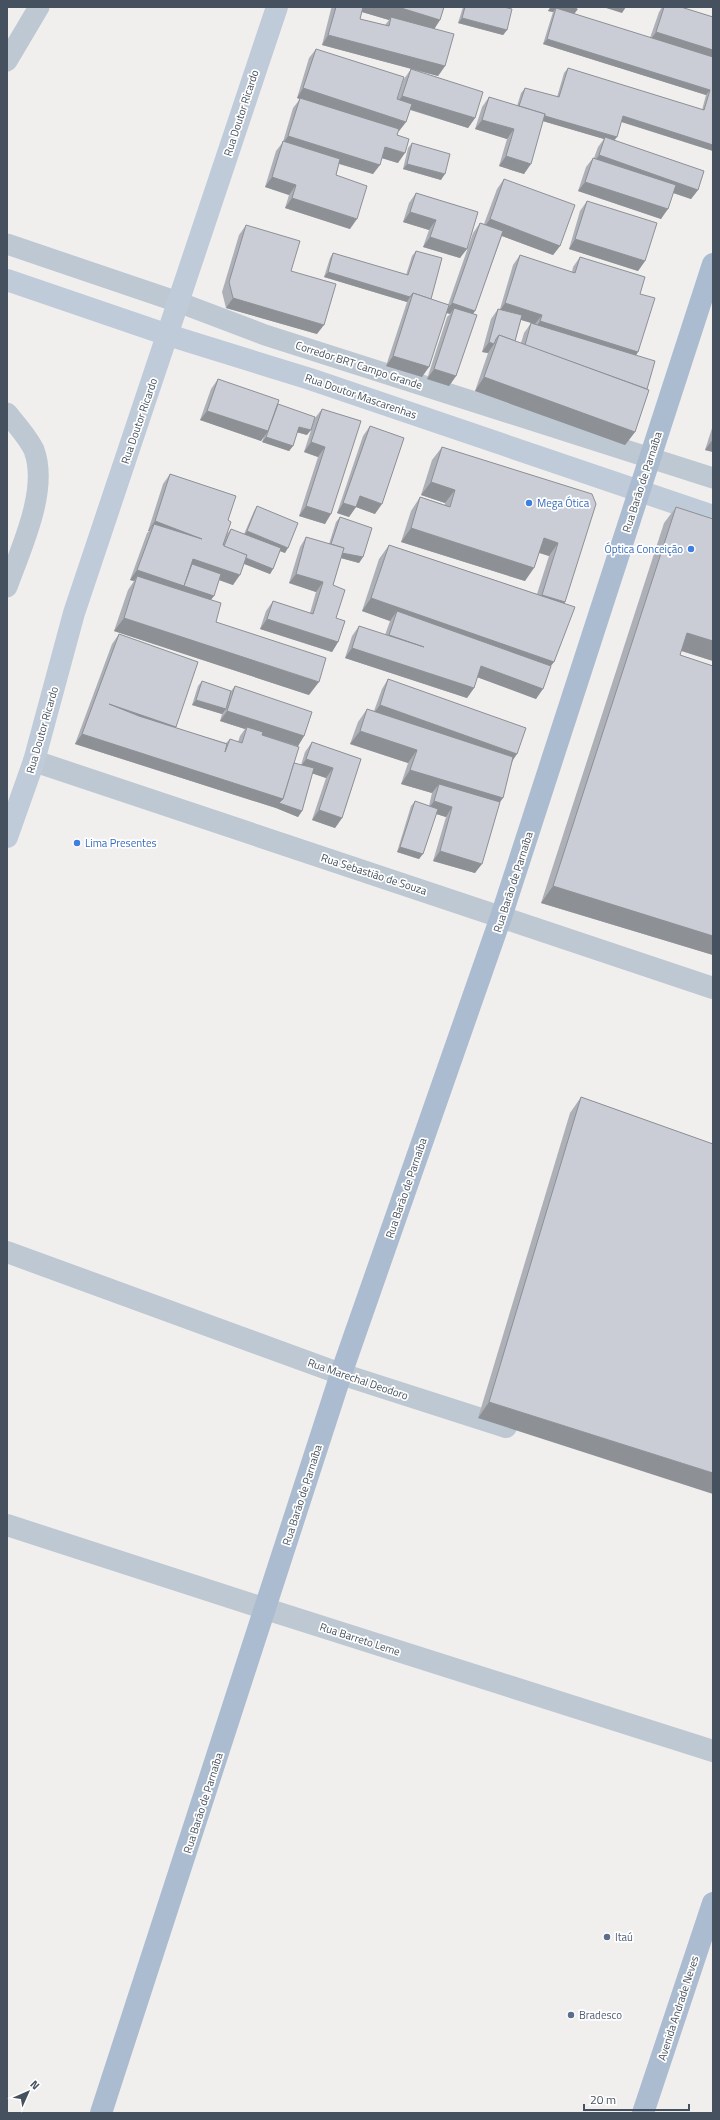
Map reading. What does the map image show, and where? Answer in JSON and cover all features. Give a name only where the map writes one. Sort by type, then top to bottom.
[{"type":"main road","name":"Rua Barão de Parnaíba","points":[[101,2113],[266,1609],[341,1374],[502,917],[713,264]]},
{"type":"main road","name":"Avenida Andrade Neves","points":[[643,2113],[713,1903]]},
{"type":"street","name":"Rua Doutor Ricardo","points":[[7,836],[34,761],[74,613],[277,7]]},
{"type":"street","name":"Rua Doutor Mascarenhas","points":[[7,280],[168,335],[310,379],[713,516]]},
{"type":"street","name":"Rua Sebastião de Souza","points":[[34,761],[713,988]]},
{"type":"street","name":"Rua Marechal Deodoro","points":[[7,1252],[341,1374],[523,1433]]},
{"type":"street","name":"Rua Barreto Leme","points":[[7,1525],[713,1751]]},
{"type":"lane","points":[[7,61],[39,7]]},
{"type":"lane","name":"Corredor BRT Campo Grande","points":[[7,244],[178,302],[265,336],[713,478]]},
{"type":"lane","points":[[7,413],[34,450],[39,476],[37,493],[27,528],[7,587]]},
{"type":"building","points":[[336,7],[363,7],[360,19],[389,26],[391,17],[454,34],[445,66],[328,35]]},
{"type":"building","points":[[398,7],[444,7],[440,20]]},
{"type":"building","points":[[465,7],[504,7],[512,9],[507,30],[462,18]]},
{"type":"building","points":[[664,7],[681,7],[713,17],[713,50],[656,32]]},
{"type":"building","points":[[556,8],[713,57],[713,145],[623,116],[617,137],[545,116],[545,114],[519,106],[525,88],[559,97],[568,68],[704,110],[710,90],[547,39]]},
{"type":"building","points":[[316,49],[404,77],[397,99],[412,104],[406,122],[303,88]]},
{"type":"building","points":[[411,69],[483,92],[475,118],[402,96]]},
{"type":"building","points":[[489,97],[545,114],[531,164],[506,156],[514,129],[482,120]]},
{"type":"building","points":[[300,98],[399,129],[397,135],[409,139],[405,153],[385,147],[380,165],[288,136]]},
{"type":"building","points":[[605,137],[704,171],[698,190],[599,155]]},
{"type":"building","points":[[283,141],[340,159],[336,175],[367,186],[357,219],[292,198],[296,185],[272,177]]},
{"type":"building","points":[[412,143],[450,154],[445,174],[407,164]]},
{"type":"building","points":[[593,158],[676,185],[668,209],[585,182]]},
{"type":"building","points":[[504,179],[575,205],[560,246],[490,219]]},
{"type":"building","points":[[416,193],[478,212],[467,249],[430,237],[436,220],[410,212]]},
{"type":"building","points":[[587,201],[657,223],[645,261],[575,239]]},
{"type":"building","points":[[480,223],[503,231],[475,311],[452,303]]},
{"type":"building","points":[[246,225],[300,241],[291,271],[336,284],[324,325],[233,298],[229,282]]},
{"type":"building","points":[[416,251],[442,258],[431,299],[413,293],[410,297],[328,272],[333,253],[408,275]]},
{"type":"building","points":[[520,255],[575,273],[580,257],[645,277],[640,294],[655,298],[638,352],[540,321],[542,315],[505,303]]},
{"type":"building","points":[[413,293],[449,305],[429,367],[393,356]]},
{"type":"building","points":[[454,308],[477,315],[456,376],[434,369]]},
{"type":"building","points":[[498,309],[522,315],[515,341],[499,335],[494,344],[489,342]]},
{"type":"building","points":[[531,323],[655,361],[647,389],[525,345]]},
{"type":"building","points":[[499,335],[649,390],[635,432],[484,377]]},
{"type":"building","points":[[218,379],[279,400],[268,431],[207,411]]},
{"type":"building","points":[[278,404],[315,417],[311,430],[299,427],[293,446],[266,437]]},
{"type":"building","points":[[322,409],[361,421],[331,514],[306,506],[325,447],[311,442]]},
{"type":"building","points":[[370,426],[404,438],[382,504],[360,496],[356,507],[343,503]]},
{"type":"building","points":[[442,447],[592,494],[596,504],[565,602],[542,595],[558,543],[544,538],[534,568],[411,528],[420,497],[450,507],[455,490],[431,482]]},
{"type":"building","points":[[170,474],[236,496],[228,520],[231,522],[223,545],[247,555],[240,575],[193,559],[184,586],[137,570],[154,524],[202,539],[155,521]]},
{"type":"building","points":[[257,506],[298,523],[288,548],[247,531]]},
{"type":"building","points":[[676,507],[713,519],[713,641],[687,633],[680,655],[713,666],[713,936],[553,886]]},
{"type":"building","points":[[340,517],[372,528],[363,557],[342,553],[344,548],[331,544]]},
{"type":"building","points":[[231,529],[281,548],[273,569],[246,558],[247,555],[224,546]]},
{"type":"building","points":[[306,537],[344,548],[333,585],[345,590],[336,618],[345,621],[338,642],[267,619],[273,601],[313,614],[323,582],[296,574]]},
{"type":"building","points":[[389,545],[575,607],[554,662],[371,598]]},
{"type":"building","points":[[192,564],[221,574],[214,596],[184,586]]},
{"type":"building","points":[[137,576],[221,603],[216,622],[326,658],[319,682],[124,618]]},
{"type":"building","points":[[397,611],[551,666],[543,689],[481,666],[474,688],[352,648],[359,626],[424,647],[389,635]]},
{"type":"building","points":[[119,634],[198,662],[176,727],[109,704],[139,716],[227,744],[225,752],[230,739],[242,743],[247,727],[263,732],[262,735],[299,747],[283,799],[82,734]]},
{"type":"building","points":[[388,679],[526,728],[517,754],[380,705]]},
{"type":"building","points":[[202,681],[231,691],[226,709],[196,700]]},
{"type":"building","points":[[235,686],[312,712],[304,736],[227,711]]},
{"type":"building","points":[[367,709],[513,757],[503,798],[410,770],[417,750],[360,731]]},
{"type":"building","points":[[312,742],[361,759],[342,818],[319,810],[333,768],[306,759]]},
{"type":"building","points":[[294,763],[314,768],[302,811],[279,803],[283,799]]},
{"type":"building","points":[[439,784],[500,802],[482,864],[440,851],[452,807],[434,801]]},
{"type":"building","points":[[415,801],[438,809],[423,854],[400,847]]},
{"type":"building","points":[[581,1097],[713,1144],[713,1473],[489,1402]]},
{"type":"place","name":"Mega Ótica","points":[[529,503]]},
{"type":"place","name":"Óptica Conceição","points":[[691,549]]},
{"type":"place","name":"Lima Presentes","points":[[77,843]]},
{"type":"place","name":"Itaú","points":[[607,1937]]},
{"type":"place","name":"Bradesco","points":[[571,2015]]}]
